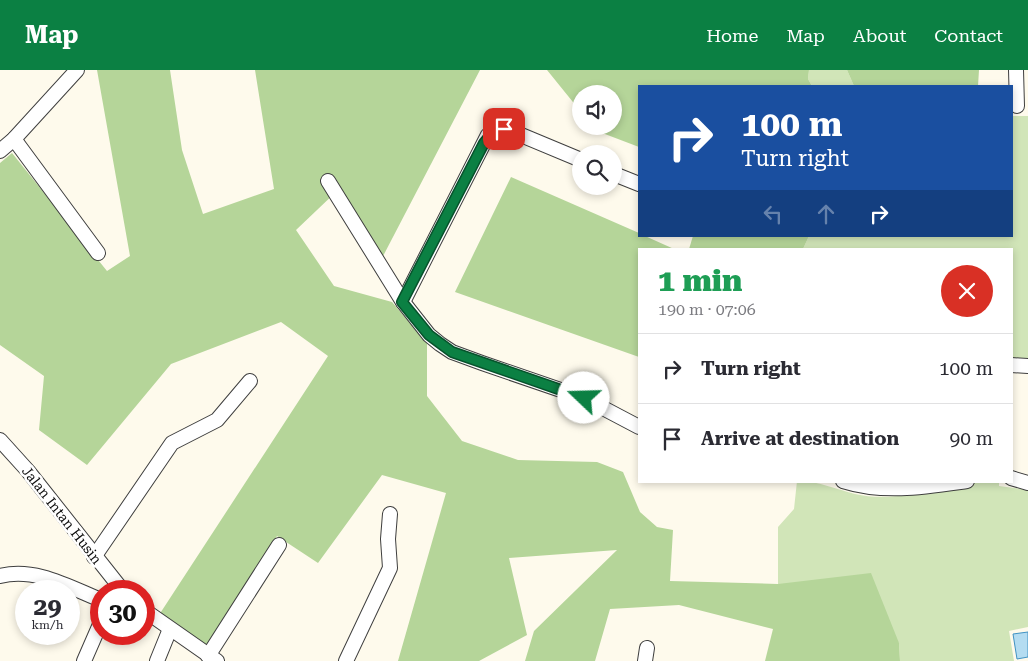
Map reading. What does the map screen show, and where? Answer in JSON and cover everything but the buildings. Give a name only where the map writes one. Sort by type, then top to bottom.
[{"type":"street","points":[[0,151],[14,139],[77,70]]},
{"type":"street","points":[[1016,70],[1019,107]]},
{"type":"street","points":[[402,302],[488,135],[498,129],[509,130],[572,156]]},
{"type":"street","points":[[14,139],[98,253]]},
{"type":"street","points":[[622,177],[638,184]]},
{"type":"street","points":[[328,181],[402,302],[429,335],[452,352],[584,398],[638,426]]},
{"type":"street","points":[[1013,365],[1028,366]]},
{"type":"street","points":[[94,557],[172,443],[217,420],[250,381]]},
{"type":"street","name":"Jalan Intan Husin","points":[[0,440],[28,471],[111,580]]},
{"type":"street","points":[[1013,479],[1028,483]]},
{"type":"street","points":[[851,483],[875,489],[893,490],[951,483]]},
{"type":"street","points":[[346,661],[390,568],[388,539],[390,514]]},
{"type":"street","points":[[155,618],[212,658],[279,545]]},
{"type":"street","points":[[0,576],[12,573],[33,574],[90,596]]},
{"type":"street","points":[[157,661],[170,629]]},
{"type":"street","points":[[84,661],[91,645]]},
{"type":"green space","points":[[97,70],[170,70],[182,150],[203,214],[274,189],[255,70],[480,70],[381,260],[338,190],[296,230],[334,286],[392,302],[427,343],[427,396],[462,441],[518,460],[597,462],[623,472],[640,512],[657,527],[673,530],[670,581],[778,584],[871,573],[899,643],[900,661],[765,661],[773,629],[679,605],[610,609],[595,661],[525,661],[534,631],[617,550],[509,558],[527,635],[479,661],[398,661],[446,493],[382,475],[318,563],[277,536],[206,648],[159,615],[328,356],[281,322],[171,364],[87,465],[39,430],[44,376],[0,345],[0,163],[12,153],[107,271],[130,256]]},
{"type":"green space","points":[[547,70],[809,70],[808,79],[811,85],[638,85],[638,147],[608,135],[622,135],[622,85],[572,85],[572,101]]},
{"type":"green space","points":[[809,70],[847,70],[854,85],[811,85],[808,79]]},
{"type":"green space","points":[[847,70],[979,70],[978,85],[854,85]]},
{"type":"green space","points":[[1013,116],[1028,116],[1028,366],[1013,365],[1013,248],[803,248],[809,237],[1013,237]]},
{"type":"green space","points":[[511,177],[638,233],[638,237],[647,237],[672,248],[638,248],[638,357],[455,292]]},
{"type":"green space","points":[[693,237],[809,237],[803,248],[689,248]]},
{"type":"green space","points":[[797,483],[816,483],[855,494],[874,497],[934,492],[934,483],[999,483],[999,486],[1028,490],[1028,627],[1009,631],[1014,661],[900,661],[899,643],[778,584],[778,527],[794,509]]},
{"type":"water","points":[[1028,632],[1028,657],[1017,659],[1013,634]]},
{"type":"route","points":[[504,129],[498,129],[488,135],[402,302],[429,335],[452,352],[584,398]]}]
